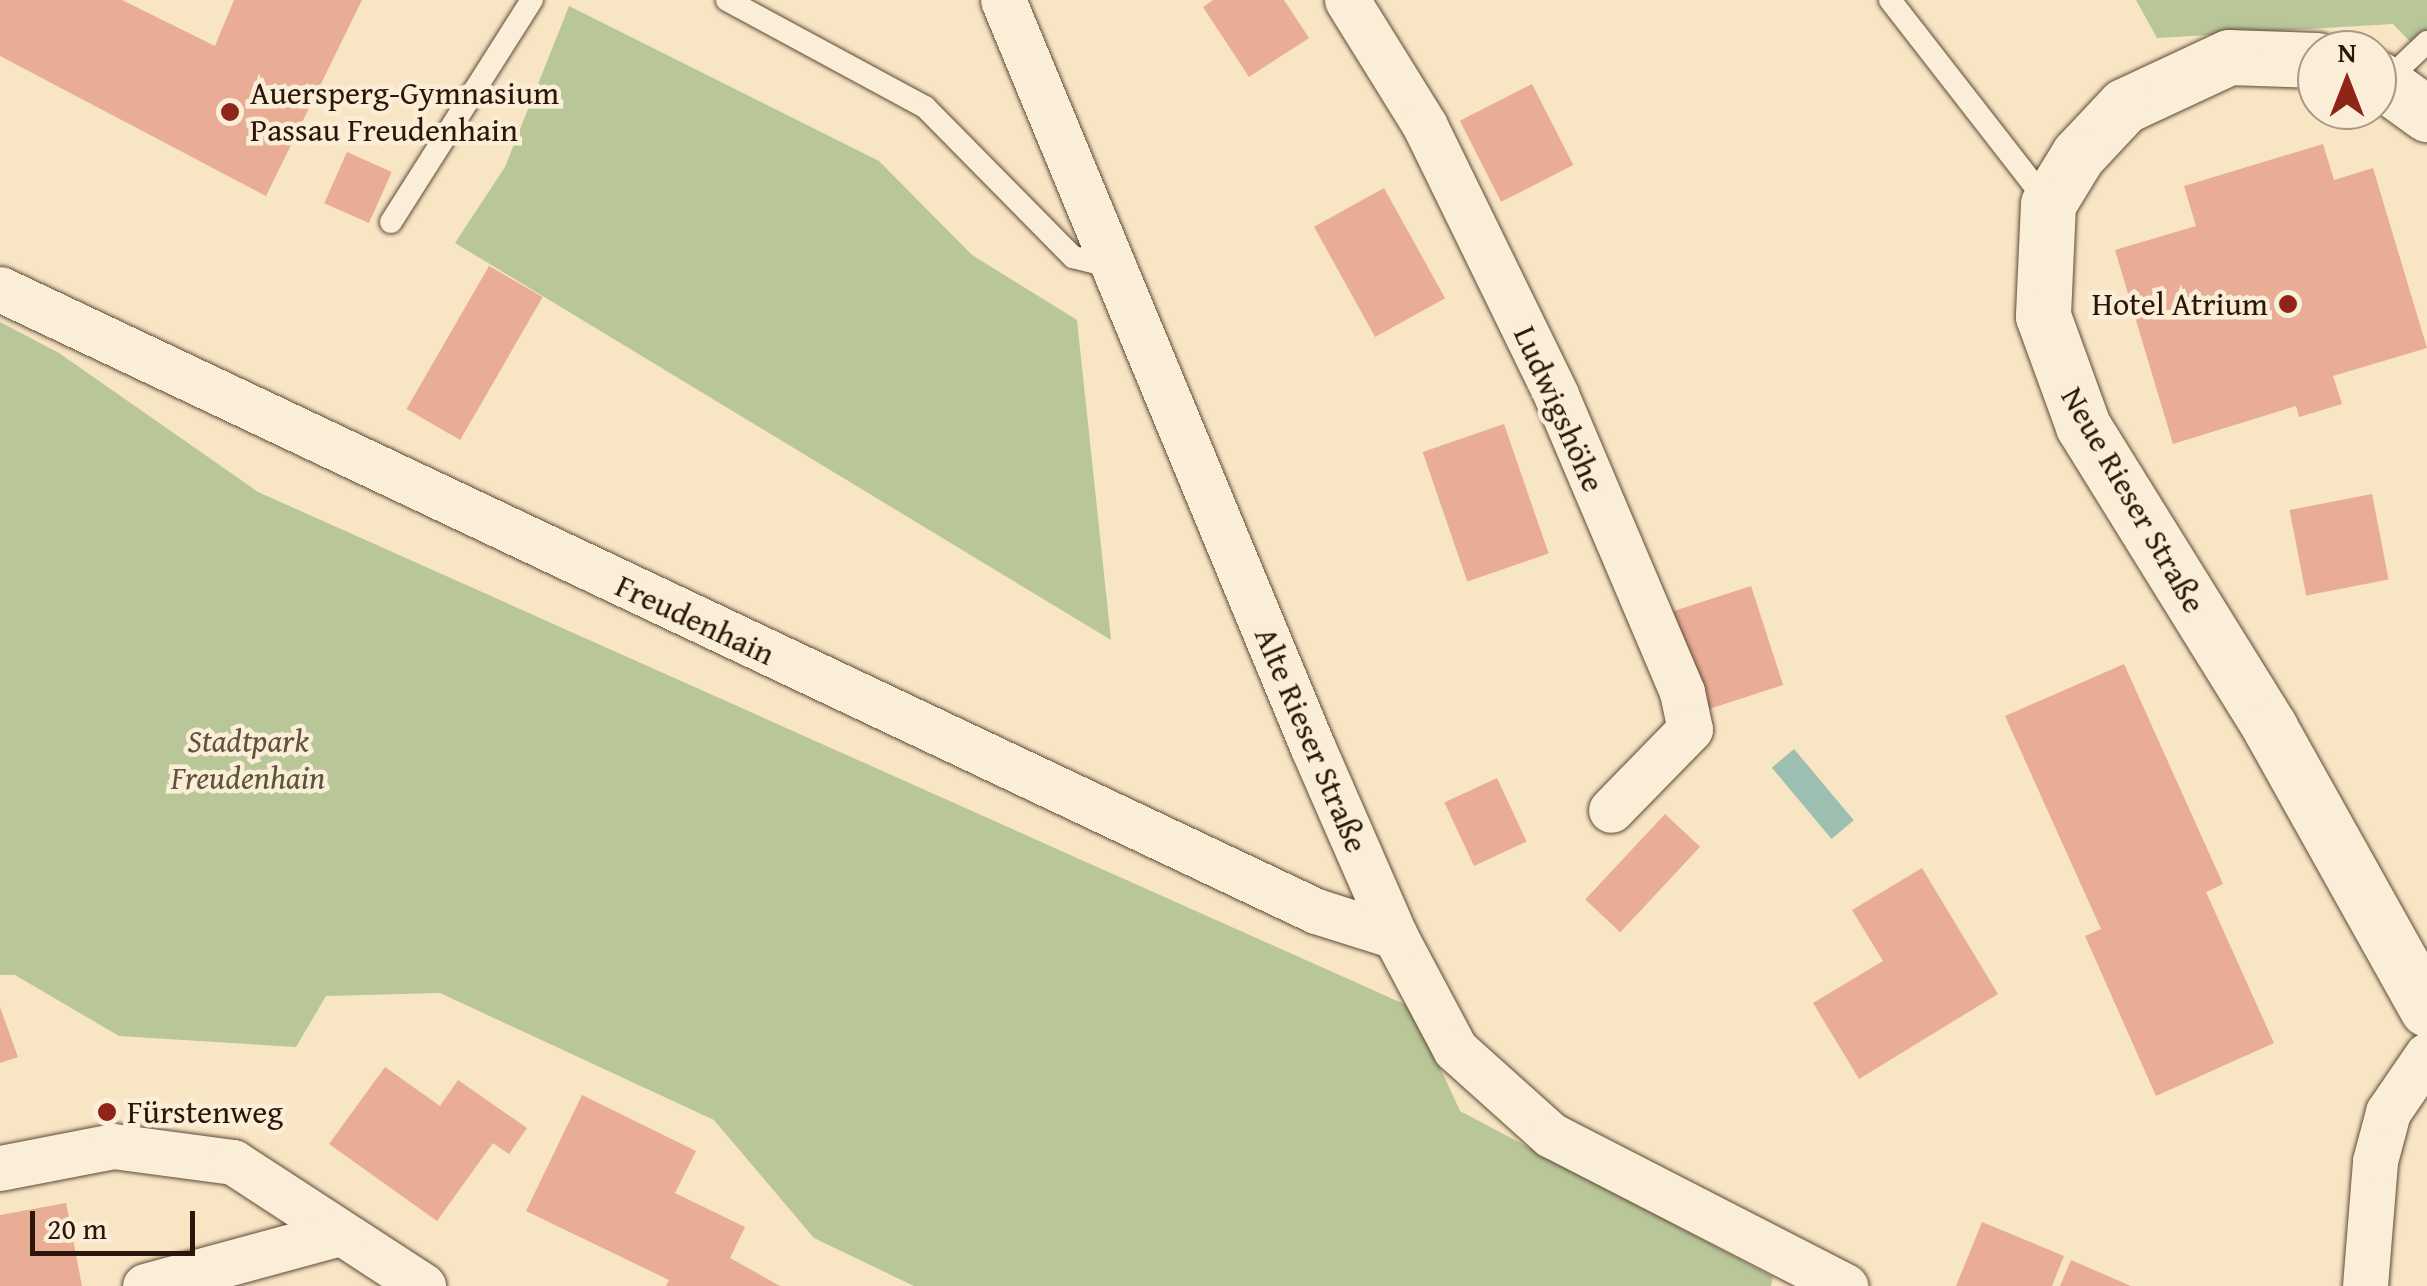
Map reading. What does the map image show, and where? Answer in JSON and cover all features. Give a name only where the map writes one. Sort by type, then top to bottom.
[{"type":"street","name":"Alte Rieser Straße","points":[[1003,0],[1395,936],[1455,1048],[1508,1102],[1551,1135],[1846,1286]]},
{"type":"street","name":"Ludwigshöhe","points":[[1347,0],[1426,126],[1556,395],[1682,692],[1690,729],[1611,810]]},
{"type":"street","name":"Neue Rieser Straße","points":[[2297,59],[2229,57],[2174,77],[2124,106],[2078,155],[2048,204],[2043,316],[2083,426],[2270,728],[2427,1010]]},
{"type":"street","name":"Freudenhain","points":[[0,289],[1316,911],[1395,936]]},
{"type":"street","points":[[2365,1286],[2371,1195],[2388,1112],[2427,1056]]},
{"type":"street","points":[[0,1168],[113,1146],[232,1162],[423,1286]]},
{"type":"street","points":[[145,1286],[340,1233]]},
{"type":"lane","points":[[391,222],[532,0]]},
{"type":"lane","points":[[726,0],[925,107],[1073,256],[1116,268]]},
{"type":"lane","points":[[1890,0],[2048,204]]},
{"type":"lane","points":[[2397,91],[2427,42]]},
{"type":"green space","points":[[2136,0],[2427,0],[2427,59],[2393,24],[2157,38]]},
{"type":"green space","points":[[569,6],[879,161],[972,255],[1077,320],[1111,640],[455,243],[505,167]]},
{"type":"green space","name":"Stadtpark Freudenhain","points":[[0,322],[59,353],[258,492],[1413,1008],[1460,1111],[1773,1277],[1771,1286],[914,1286],[814,1238],[714,1120],[440,993],[326,996],[296,1047],[119,1036],[15,975],[0,975]]},
{"type":"shaded area","points":[[1794,749],[1854,820],[1832,839],[1772,768]]},
{"type":"building","points":[[0,0],[122,0],[215,46],[234,0],[362,0],[266,196],[0,56]]},
{"type":"building","points":[[1213,0],[1284,0],[1309,38],[1249,77],[1203,7]]},
{"type":"building","points":[[1532,84],[1573,165],[1501,202],[1460,121]]},
{"type":"building","points":[[2323,144],[2334,180],[2373,168],[2427,348],[2333,376],[2342,404],[2299,417],[2296,406],[2173,444],[2115,250],[2196,226],[2184,186]]},
{"type":"building","points":[[347,152],[392,172],[369,223],[324,203]]},
{"type":"building","points":[[1384,188],[1445,298],[1375,337],[1314,227]]},
{"type":"building","points":[[489,266],[543,297],[460,440],[406,409]]},
{"type":"building","points":[[1504,424],[1549,554],[1467,582],[1423,452]]},
{"type":"building","points":[[2372,494],[2389,579],[2306,595],[2290,510]]},
{"type":"building","points":[[1751,586],[1783,685],[1701,711],[1669,613]]},
{"type":"building","points":[[2124,664],[2223,884],[2206,892],[2274,1043],[2156,1096],[2085,936],[2101,929],[2005,716]]},
{"type":"building","points":[[1497,778],[1527,841],[1474,866],[1444,803]]},
{"type":"building","points":[[1665,814],[1700,847],[1620,932],[1585,900]]},
{"type":"building","points":[[1922,868],[1998,994],[1859,1079],[1813,1003],[1883,961],[1852,910]]},
{"type":"building","points":[[0,1007],[18,1057],[0,1063]]},
{"type":"building","points":[[385,1067],[440,1106],[458,1080],[527,1128],[509,1154],[493,1143],[437,1221],[329,1144]]},
{"type":"building","points":[[582,1095],[696,1151],[675,1193],[745,1227],[730,1258],[780,1286],[666,1286],[669,1280],[526,1211]]},
{"type":"building","points":[[66,1203],[82,1286],[0,1286],[0,1215]]},
{"type":"building","points":[[1982,1222],[2064,1256],[2052,1286],[1956,1286]]},
{"type":"building","points":[[2071,1260],[2131,1286],[2060,1286]]},
{"type":"place","name":"Auersperg-Gymnasium Passau Freudenhain","points":[[230,112]]},
{"type":"place","name":"Hotel Atrium","points":[[2288,304]]},
{"type":"place","name":"Fürstenweg","points":[[107,1112]]}]
